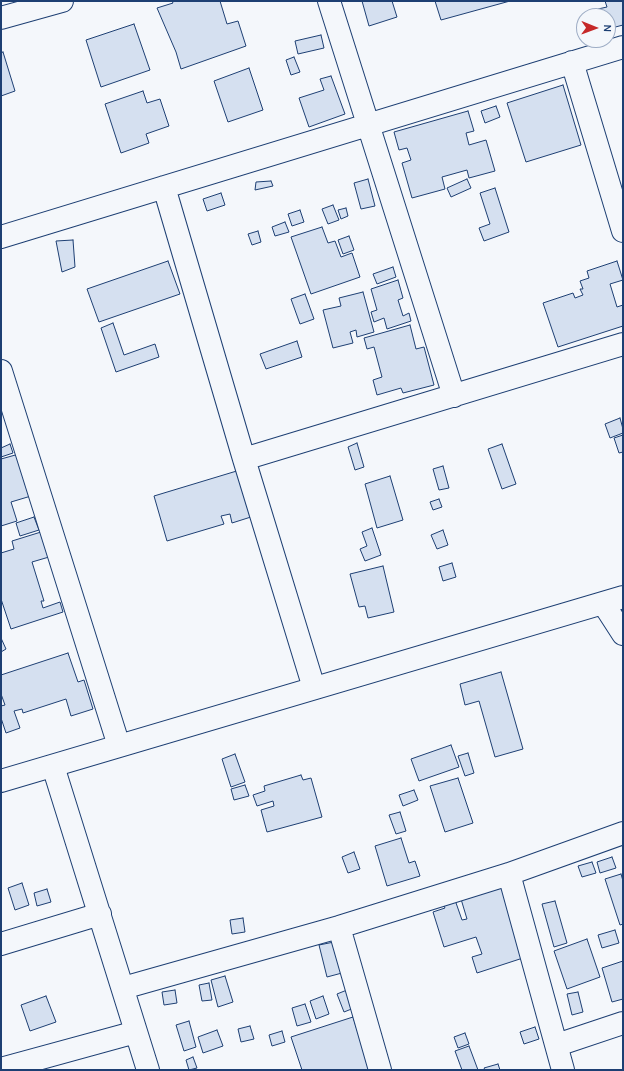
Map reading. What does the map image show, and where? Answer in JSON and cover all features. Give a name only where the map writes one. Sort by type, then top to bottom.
[{"type":"street","points":[[1,18],[62,1]]},
{"type":"street","points":[[329,1],[454,396]]},
{"type":"street","points":[[1,237],[623,47]]},
{"type":"street","points":[[572,62],[623,231]]},
{"type":"street","points":[[164,188],[244,459],[314,688]]},
{"type":"street","points":[[244,459],[623,344]]},
{"type":"street","points":[[1,371],[119,746]]},
{"type":"street","points":[[1,781],[613,600],[623,634]]},
{"type":"street","points":[[53,766],[148,1070]]},
{"type":"street","points":[[123,988],[339,927],[509,874],[623,833]]},
{"type":"street","points":[[509,874],[563,1070]]},
{"type":"street","points":[[1,944],[100,914]]},
{"type":"street","points":[[339,927],[380,1070]]},
{"type":"street","points":[[557,1045],[623,1023]]},
{"type":"street","points":[[1,1069],[136,1032]]},
{"type":"building","points":[[172,1],[220,1],[227,24],[238,21],[246,46],[181,69],[176,52],[157,8],[173,3]]},
{"type":"building","points":[[362,1],[392,1],[397,17],[369,26]]},
{"type":"building","points":[[435,1],[510,1],[441,20]]},
{"type":"building","points":[[605,1],[623,1],[623,25],[616,27],[616,8],[602,8],[607,7]]},
{"type":"building","points":[[134,24],[150,70],[101,87],[86,40]]},
{"type":"building","points":[[321,35],[324,48],[298,54],[295,41]]},
{"type":"building","points":[[3,52],[15,91],[1,96],[1,53]]},
{"type":"building","points":[[294,57],[300,72],[291,75],[286,60]]},
{"type":"building","points":[[249,68],[263,110],[228,122],[214,81]]},
{"type":"building","points":[[331,76],[345,114],[309,127],[299,98],[324,90],[320,79]]},
{"type":"building","points":[[563,85],[581,145],[526,162],[507,103]]},
{"type":"building","points":[[143,91],[147,103],[160,99],[169,126],[146,134],[149,143],[121,153],[105,104]]},
{"type":"building","points":[[496,106],[500,117],[485,123],[481,111]]},
{"type":"building","points":[[468,111],[474,131],[466,133],[469,145],[486,140],[495,171],[469,178],[467,170],[442,177],[445,189],[412,198],[402,163],[411,160],[407,148],[399,150],[394,132]]},
{"type":"building","points":[[368,179],[375,206],[361,209],[354,183]]},
{"type":"building","points":[[467,179],[471,188],[451,197],[447,188]]},
{"type":"building","points":[[271,181],[273,186],[255,190],[256,182]]},
{"type":"building","points":[[495,188],[509,232],[484,241],[479,228],[490,224],[480,193]]},
{"type":"building","points":[[221,193],[225,205],[207,211],[203,199]]},
{"type":"building","points":[[333,205],[339,220],[328,224],[322,209]]},
{"type":"building","points":[[346,208],[348,216],[341,219],[338,210]]},
{"type":"building","points":[[300,210],[304,222],[292,226],[288,214]]},
{"type":"building","points":[[285,222],[289,232],[275,236],[272,227]]},
{"type":"building","points":[[322,227],[328,243],[335,241],[341,257],[352,253],[360,277],[311,294],[291,237]]},
{"type":"building","points":[[258,231],[261,242],[252,245],[248,234]]},
{"type":"building","points":[[349,236],[354,250],[343,254],[338,240]]},
{"type":"building","points":[[73,240],[75,267],[62,272],[56,241]]},
{"type":"building","points":[[168,261],[180,294],[99,322],[87,289]]},
{"type":"building","points":[[617,261],[623,280],[610,284],[617,307],[623,305],[623,326],[558,347],[543,303],[573,293],[575,298],[583,295],[580,289],[583,289],[580,281],[589,278],[587,271]]},
{"type":"building","points":[[393,267],[396,277],[377,284],[373,274]]},
{"type":"building","points":[[398,280],[403,298],[398,300],[403,316],[409,313],[411,321],[387,329],[384,318],[374,322],[371,312],[377,310],[371,289]]},
{"type":"building","points":[[363,292],[374,332],[357,337],[356,330],[350,332],[353,343],[333,348],[323,310],[341,306],[339,298]]},
{"type":"building","points":[[305,294],[314,319],[300,324],[291,299]]},
{"type":"building","points":[[113,323],[124,355],[155,344],[159,357],[116,372],[101,328]]},
{"type":"building","points":[[410,325],[416,349],[424,347],[434,385],[403,393],[401,388],[377,395],[373,380],[382,377],[374,347],[367,349],[364,338]]},
{"type":"building","points":[[297,341],[302,357],[266,369],[260,354]]},
{"type":"building","points":[[620,418],[623,433],[610,438],[605,424]]},
{"type":"building","points":[[623,435],[623,452],[619,453],[614,438]]},
{"type":"building","points":[[357,443],[364,467],[355,470],[348,447]]},
{"type":"building","points":[[10,444],[13,453],[1,457],[1,448]]},
{"type":"building","points":[[502,444],[516,484],[502,489],[488,449]]},
{"type":"building","points":[[19,454],[31,496],[11,502],[17,521],[1,526],[1,459]]},
{"type":"building","points":[[443,466],[449,488],[439,490],[433,469]]},
{"type":"building","points":[[240,470],[254,516],[232,523],[230,514],[221,516],[224,524],[167,541],[154,496]]},
{"type":"building","points":[[390,476],[403,520],[377,528],[365,484]]},
{"type":"building","points":[[439,499],[442,507],[433,510],[430,502]]},
{"type":"building","points":[[34,517],[39,530],[20,536],[16,523]]},
{"type":"building","points":[[372,528],[381,555],[365,561],[360,549],[367,546],[362,532]]},
{"type":"building","points":[[443,530],[448,545],[437,549],[431,535]]},
{"type":"building","points":[[41,532],[49,557],[32,562],[44,601],[41,601],[43,608],[60,602],[63,612],[11,629],[1,599],[1,553],[14,549],[12,541]]},
{"type":"building","points":[[452,563],[456,577],[443,581],[439,567]]},
{"type":"building","points":[[383,566],[394,612],[368,618],[365,606],[359,607],[350,574]]},
{"type":"building","points":[[1,638],[6,649],[1,652]]},
{"type":"building","points":[[68,653],[78,682],[84,680],[93,709],[71,716],[66,699],[23,713],[22,709],[14,711],[20,728],[6,733],[1,718],[1,706],[5,705],[1,694],[1,675]]},
{"type":"building","points":[[501,672],[523,749],[495,757],[479,701],[465,705],[460,684]]},
{"type":"building","points":[[451,745],[459,767],[419,781],[411,759]]},
{"type":"building","points":[[468,753],[474,773],[465,776],[458,756]]},
{"type":"building","points":[[235,754],[245,782],[231,787],[222,759]]},
{"type":"building","points":[[301,775],[303,780],[311,778],[322,817],[267,832],[261,810],[274,806],[273,801],[257,806],[253,795],[265,791],[264,786]]},
{"type":"building","points":[[458,778],[473,823],[445,832],[430,786]]},
{"type":"building","points":[[245,785],[249,796],[234,800],[231,789]]},
{"type":"building","points":[[414,790],[418,800],[403,806],[399,795]]},
{"type":"building","points":[[400,812],[406,831],[396,834],[389,815]]},
{"type":"building","points":[[401,838],[409,863],[415,861],[420,876],[387,886],[375,846]]},
{"type":"building","points":[[354,852],[360,869],[348,873],[342,857]]},
{"type":"building","points":[[612,857],[616,868],[600,873],[597,862]]},
{"type":"building","points":[[592,862],[596,873],[582,877],[578,866]]},
{"type":"building","points":[[621,874],[623,881],[623,924],[620,925],[605,879]]},
{"type":"building","points":[[22,883],[29,905],[15,910],[8,888]]},
{"type":"building","points":[[503,886],[526,957],[477,973],[472,957],[482,954],[476,937],[444,947],[433,912],[445,908],[443,904],[455,900],[462,920],[467,919],[461,899]]},
{"type":"building","points":[[47,889],[51,902],[37,906],[34,893]]},
{"type":"building","points":[[555,901],[567,943],[554,947],[542,904]]},
{"type":"building","points":[[243,918],[245,932],[232,934],[230,920]]},
{"type":"building","points":[[615,930],[619,943],[602,948],[598,935]]},
{"type":"building","points":[[587,939],[600,977],[567,989],[554,951]]},
{"type":"building","points":[[334,942],[342,973],[327,977],[319,945]]},
{"type":"building","points":[[623,961],[623,999],[612,1002],[602,968]]},
{"type":"building","points":[[225,976],[233,1002],[218,1007],[211,980]]},
{"type":"building","points":[[209,983],[212,1000],[202,1001],[199,985]]},
{"type":"building","points":[[175,990],[177,1003],[164,1005],[162,992]]},
{"type":"building","points":[[347,990],[354,1008],[344,1012],[337,994]]},
{"type":"building","points":[[578,992],[583,1012],[572,1015],[567,994]]},
{"type":"building","points":[[46,996],[56,1022],[30,1031],[21,1005]]},
{"type":"building","points":[[323,996],[329,1014],[316,1019],[310,1001]]},
{"type":"building","points":[[305,1004],[311,1022],[297,1026],[292,1008]]},
{"type":"building","points":[[353,1017],[370,1070],[302,1070],[291,1037]]},
{"type":"building","points":[[189,1021],[196,1047],[184,1051],[176,1025]]},
{"type":"building","points":[[250,1026],[254,1039],[241,1042],[238,1029]]},
{"type":"building","points":[[535,1027],[539,1039],[524,1044],[520,1032]]},
{"type":"building","points":[[217,1030],[223,1046],[203,1053],[198,1037]]},
{"type":"building","points":[[282,1031],[285,1042],[272,1046],[269,1035]]},
{"type":"building","points":[[465,1033],[469,1044],[458,1048],[454,1037]]},
{"type":"building","points":[[469,1046],[478,1070],[462,1070],[455,1051]]},
{"type":"building","points":[[193,1057],[197,1068],[189,1070],[186,1060]]},
{"type":"building","points":[[498,1064],[500,1070],[485,1070],[484,1068]]}]
